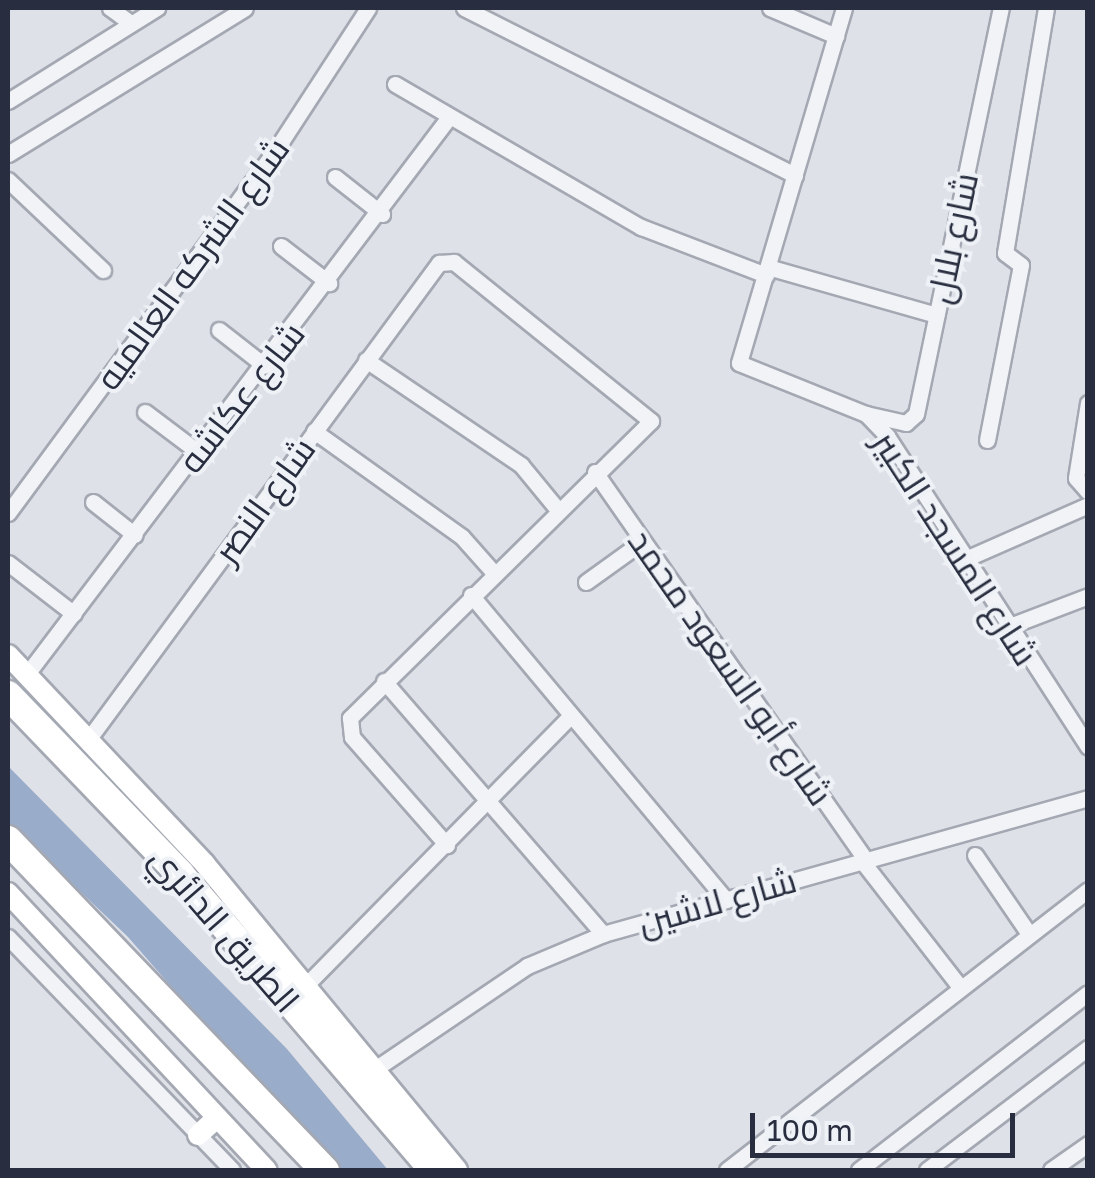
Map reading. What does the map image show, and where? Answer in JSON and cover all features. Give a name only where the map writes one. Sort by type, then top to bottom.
[{"type":"highway","name":"الطريق الدائري","points":[[18,685],[434,1170]]},
{"type":"highway","points":[[8,840],[325,1170]]},
{"type":"main road","points":[[8,655],[18,685],[90,737],[308,983],[457,1170]]},
{"type":"main road","points":[[8,893],[266,1170]]},
{"type":"main road","points":[[198,1135],[218,1118]]},
{"type":"street","points":[[110,8],[131,22]]},
{"type":"street","points":[[8,101],[157,8]]},
{"type":"street","points":[[8,154],[245,8]]},
{"type":"street","name":"شارع الشركه العالميه","points":[[8,513],[273,154],[368,8]]},
{"type":"street","points":[[464,8],[795,175]]},
{"type":"street","points":[[770,8],[836,36]]},
{"type":"street","points":[[767,271],[844,8]]},
{"type":"street","name":"شارع بلال","points":[[866,414],[914,418],[1000,8]]},
{"type":"street","points":[[987,440],[1021,265],[1005,253],[1046,8]]},
{"type":"street","points":[[395,84],[654,234],[767,271],[936,314]]},
{"type":"street","name":"شارع عكاشه","points":[[18,685],[382,214],[449,117]]},
{"type":"street","points":[[335,177],[382,214]]},
{"type":"street","points":[[8,180],[103,270]]},
{"type":"street","points":[[281,246],[328,283]]},
{"type":"street","name":"شارع النصر","points":[[90,737],[439,263],[458,265],[652,421],[595,472]]},
{"type":"street","name":"شارع المسجد الكبير","points":[[767,271],[739,363],[866,414],[1088,747]]},
{"type":"street","points":[[219,330],[265,366]]},
{"type":"street","points":[[366,360],[524,468],[558,510]]},
{"type":"street","points":[[1088,403],[1076,478],[1088,492]]},
{"type":"street","points":[[145,412],[198,452]]},
{"type":"street","points":[[314,431],[462,538],[494,573]]},
{"type":"street","points":[[448,845],[348,728],[384,681],[595,472]]},
{"type":"street","name":"شارع أبو السعود محمد","points":[[595,472],[865,861],[960,988]]},
{"type":"street","points":[[93,502],[135,535]]},
{"type":"street","points":[[963,560],[1088,505]]},
{"type":"street","points":[[586,582],[643,541]]},
{"type":"street","points":[[8,564],[74,614]]},
{"type":"street","points":[[470,595],[726,900]]},
{"type":"street","points":[[1007,627],[1088,596]]},
{"type":"street","points":[[384,681],[489,796],[602,934]]},
{"type":"street","points":[[308,983],[572,715]]},
{"type":"street","name":"شارع لاشين","points":[[375,1069],[526,966],[602,934],[1088,798]]},
{"type":"street","points":[[976,854],[1029,934]]},
{"type":"street","points":[[727,1170],[1088,890]]},
{"type":"street","points":[[8,937],[232,1170]]},
{"type":"street","points":[[859,1170],[1088,993]]},
{"type":"street","points":[[927,1170],[1088,1048]]},
{"type":"street","points":[[1051,1170],[1088,1144]]},
{"type":"water","points":[[8,766],[287,1049],[388,1170],[331,1170],[128,937],[8,823]]}]
